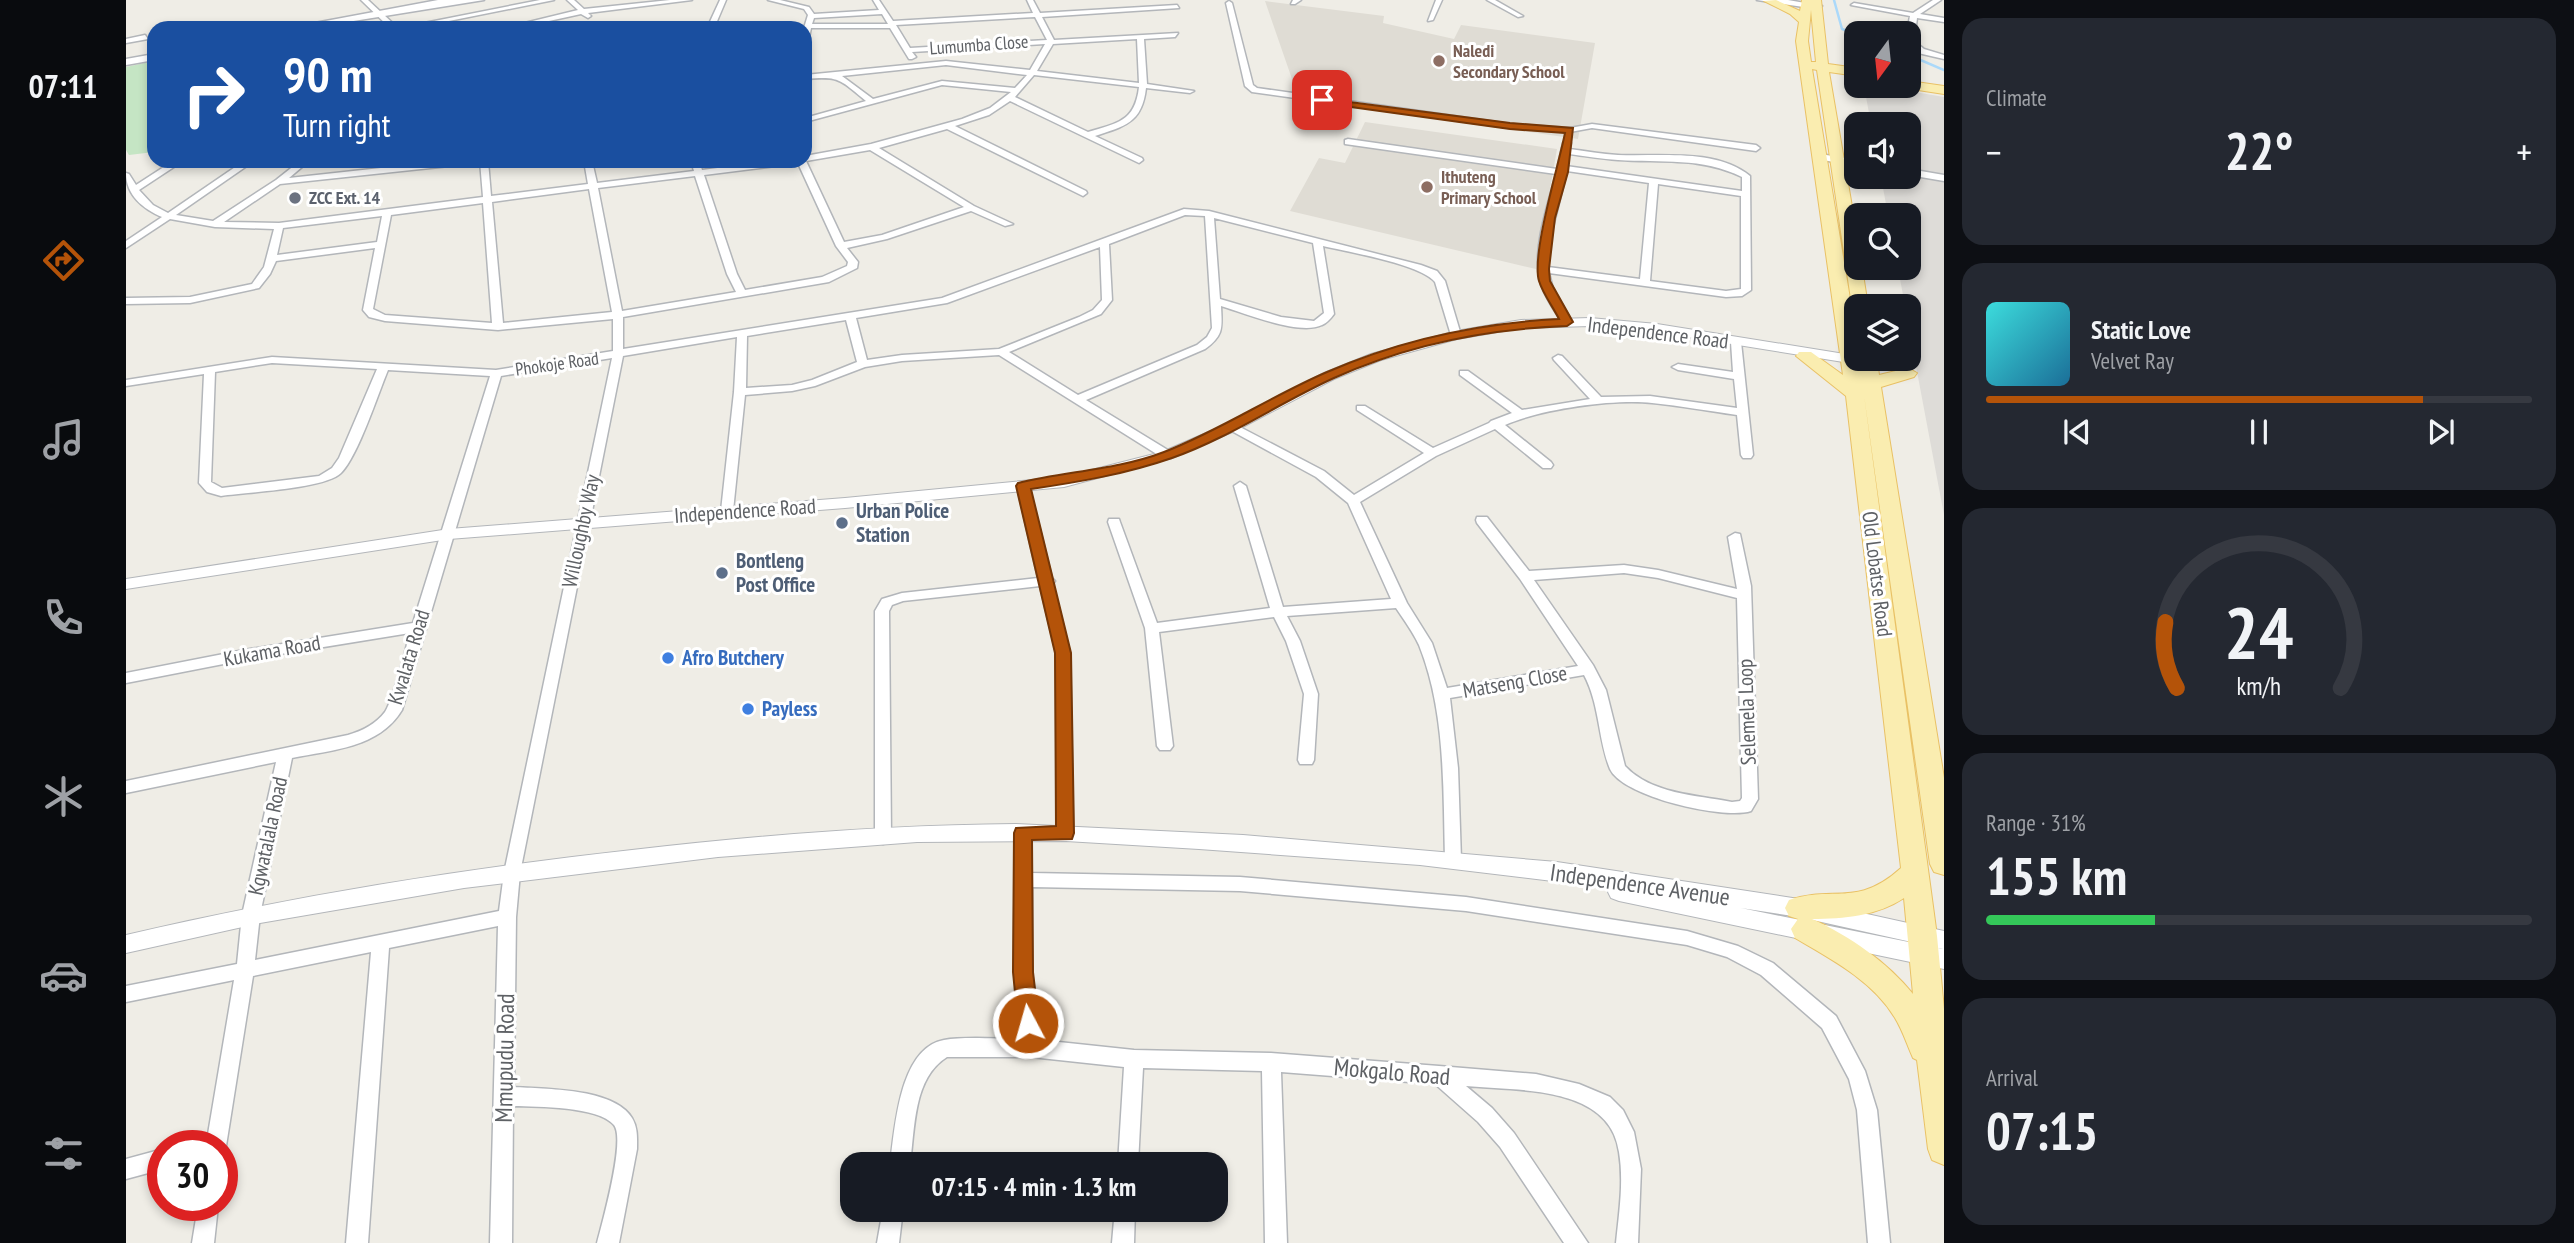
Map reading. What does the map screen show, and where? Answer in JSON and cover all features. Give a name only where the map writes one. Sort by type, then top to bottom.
[{"type":"main road","points":[[348,21],[381,17],[454,0]]},
{"type":"main road","points":[[342,21],[357,13],[366,2],[414,9],[479,0]]},
{"type":"main road","points":[[1762,0],[1794,12],[1809,4]]},
{"type":"main road","name":"Old Lobatse Road","points":[[1809,4],[1802,41],[1818,68],[1830,160],[1857,294]]},
{"type":"main road","points":[[126,61],[147,56]]},
{"type":"main road","points":[[126,61],[147,57]]},
{"type":"main road","points":[[1818,68],[1844,72]]},
{"type":"main road","points":[[1818,68],[1844,72]]},
{"type":"main road","points":[[1922,84],[1944,88]]},
{"type":"main road","name":"Old Lobatse Road","points":[[1830,160],[1858,294]]},
{"type":"main road","points":[[1806,354],[1826,349],[1844,356]]},
{"type":"main road","points":[[1806,354],[1827,370],[1844,368]]},
{"type":"main road","name":"Old Lobatse Road","points":[[1871,371],[1914,873],[1934,947],[1935,1084],[1944,1149]]},
{"type":"main road","name":"Old Lobatse Road","points":[[1872,371],[1944,864]]},
{"type":"main road","points":[[1802,919],[1834,908],[1874,901],[1899,889],[1914,873]]},
{"type":"main road","points":[[1802,919],[1896,991],[1914,1022],[1935,1084]]},
{"type":"street","points":[[452,21],[551,0]]},
{"type":"street","points":[[570,0],[584,11],[590,21]]},
{"type":"street","points":[[539,21],[584,11],[690,0]]},
{"type":"street","points":[[714,21],[723,0]]},
{"type":"street","points":[[771,0],[802,5],[810,12],[810,21]]},
{"type":"street","points":[[876,0],[915,64]]},
{"type":"street","points":[[812,158],[873,148],[991,111],[1031,73],[1051,40],[1030,0]]},
{"type":"street","points":[[1430,20],[1439,0]]},
{"type":"street","points":[[1490,0],[1520,16]]},
{"type":"street","points":[[1938,0],[1913,15],[1910,23],[1912,45],[1921,51],[1944,57]]},
{"type":"street","points":[[366,2],[386,21]]},
{"type":"street","points":[[1229,3],[1249,86],[1255,90],[1503,125],[1570,130],[1592,126],[1756,148]]},
{"type":"street","points":[[1854,5],[1944,20]]},
{"type":"street","points":[[812,26],[892,25],[1177,7]]},
{"type":"street","points":[[811,16],[884,12]]},
{"type":"street","name":"Lumumba Close","points":[[908,50],[1175,34]]},
{"type":"street","points":[[1089,135],[1132,117],[1138,108],[1143,86],[1140,36]]},
{"type":"street","points":[[126,41],[145,37]]},
{"type":"street","points":[[812,76],[946,63],[1190,92]]},
{"type":"street","points":[[833,74],[849,83],[870,101]]},
{"type":"street","points":[[812,118],[942,83],[1015,90]]},
{"type":"street","points":[[1008,97],[1139,160]]},
{"type":"street","points":[[948,126],[1083,193]]},
{"type":"street","points":[[1567,322],[1545,281],[1543,269],[1550,218],[1570,130]]},
{"type":"street","points":[[1349,142],[1745,194]]},
{"type":"street","points":[[873,148],[971,208],[1007,223]]},
{"type":"street","points":[[1543,269],[1726,294],[1743,293],[1746,290],[1746,176],[1708,164],[1661,157],[1618,157],[1566,150]]},
{"type":"street","points":[[1830,160],[1844,162]]},
{"type":"street","points":[[135,189],[168,168]]},
{"type":"street","points":[[126,245],[240,168]]},
{"type":"street","points":[[216,223],[296,168]]},
{"type":"street","points":[[278,183],[408,168]]},
{"type":"street","points":[[484,168],[498,327]]},
{"type":"street","name":"Willoughby Way","points":[[512,873],[618,355],[618,315],[589,168]]},
{"type":"street","points":[[697,168],[732,274],[742,295]]},
{"type":"street","points":[[126,178],[142,200],[153,209],[169,216],[216,223],[279,226],[737,168]]},
{"type":"street","points":[[387,214],[368,310],[373,315],[498,327],[618,315],[825,280],[852,268],[853,262],[841,246],[807,168]]},
{"type":"street","points":[[1921,174],[1944,178]]},
{"type":"street","points":[[1645,282],[1654,180]]},
{"type":"street","points":[[841,246],[884,236],[971,208]]},
{"type":"street","name":"Phokoje Road","points":[[126,383],[272,360],[496,373],[918,307],[969,293],[1184,212],[1209,214],[1433,273],[1440,281],[1455,335]]},
{"type":"street","points":[[1077,399],[1201,347],[1212,338],[1217,328],[1209,214]]},
{"type":"street","points":[[126,301],[180,301],[241,291],[255,286],[263,280],[279,226]]},
{"type":"street","points":[[740,393],[816,383],[863,364],[902,358],[1001,352],[1097,312],[1107,300],[1104,240]]},
{"type":"street","points":[[1214,301],[1298,323],[1316,324],[1323,321],[1329,314],[1318,243]]},
{"type":"street","points":[[271,259],[381,244]]},
{"type":"street","points":[[850,316],[863,364]]},
{"type":"street","name":"Independence Road","points":[[126,584],[449,534],[845,503],[1076,479],[1167,455],[1232,427],[1329,376],[1376,356],[1455,335],[1521,324],[1567,322],[1657,328],[1806,354]]},
{"type":"street","points":[[727,511],[740,393],[742,333]]},
{"type":"street","points":[[1735,342],[1747,454]]},
{"type":"street","points":[[1001,352],[1167,455]]},
{"type":"street","points":[[1558,358],[1598,401]]},
{"type":"street","points":[[1678,367],[1739,376]]},
{"type":"street","points":[[210,370],[205,483],[211,489],[221,492],[322,479],[336,471],[345,460],[383,368]]},
{"type":"street","name":"Kwalata Road","points":[[126,787],[349,741],[366,735],[387,721],[394,710],[496,373]]},
{"type":"street","points":[[1464,373],[1520,414]]},
{"type":"street","points":[[1353,501],[1432,453],[1520,414],[1598,401],[1670,401],[1744,413]]},
{"type":"street","points":[[1361,408],[1432,453]]},
{"type":"street","points":[[1495,423],[1547,465]]},
{"type":"street","points":[[1232,427],[1320,474],[1353,501],[1400,604],[1425,643],[1442,694],[1450,768],[1453,860]]},
{"type":"street","points":[[1023,486],[1048,581],[1063,653],[1065,833]]},
{"type":"street","points":[[1240,486],[1278,612],[1293,641],[1311,694],[1306,760]]},
{"type":"street","points":[[1482,520],[1525,576],[1588,669]]},
{"type":"street","points":[[1114,522],[1152,628],[1165,746]]},
{"type":"street","points":[[1525,576],[1624,569],[1658,574],[1743,595],[1735,537]]},
{"type":"street","points":[[883,837],[882,611],[887,602],[902,597],[1048,581]]},
{"type":"street","name":"Selemela Loop","points":[[1588,669],[1599,690],[1618,768],[1628,781],[1638,787],[1732,808],[1745,807],[1750,799],[1743,595]]},
{"type":"street","points":[[1152,628],[1278,612],[1400,604]]},
{"type":"street","name":"Kukama Road","points":[[126,678],[418,626]]},
{"type":"street","name":"Matseng Close","points":[[1442,694],[1588,669]]},
{"type":"street","name":"Kgwatalala Road","points":[[217,1130],[245,970],[251,915],[285,756]]},
{"type":"street","points":[[1023,833],[1023,972],[1031,1048]]},
{"type":"street","name":"Independence Avenue","points":[[126,944],[251,915],[512,873],[727,848],[883,837],[1065,833],[1453,860],[1537,872],[1560,880],[1802,919],[1934,947]]},
{"type":"street","name":"Mmupudu Road","points":[[501,1243],[507,917],[512,873]]},
{"type":"street","points":[[1024,880],[1240,884],[1465,904],[1687,938],[1732,951],[1767,969],[1829,1022],[1858,1077],[1867,1110],[1879,1243]]},
{"type":"street","points":[[126,994],[507,917]]},
{"type":"street","points":[[357,1243],[381,942]]},
{"type":"street","name":"Mokgalo Road","points":[[902,1152],[910,1094],[919,1072],[931,1056],[944,1048],[1031,1048],[1134,1059],[1271,1062],[1536,1083],[1573,1092],[1604,1104],[1623,1129],[1632,1160],[1627,1243]]},
{"type":"street","points":[[1129,1152],[1134,1059]]},
{"type":"street","points":[[1271,1062],[1276,1243]]},
{"type":"street","points":[[1439,1075],[1485,1115],[1507,1140],[1577,1243]]},
{"type":"street","points":[[505,1096],[581,1102],[619,1115],[626,1126],[628,1143],[608,1243]]},
{"type":"street","points":[[126,1169],[147,1163]]},
{"type":"street","points":[[203,1243],[206,1221]]},
{"type":"street","points":[[888,1243],[891,1222]]},
{"type":"street","points":[[1123,1243],[1124,1222]]},
{"type":"shaded area","name":"Naledi Secondary School","points":[[1265,1],[1384,16],[1383,23],[1454,39],[1461,25],[1595,43],[1578,139],[1288,98],[1294,86]]},
{"type":"shaded area","points":[[1922,93],[1944,97],[1944,515],[1917,371],[1921,371],[1921,294],[1903,294],[1900,280],[1921,280],[1921,203],[1886,203],[1883,189],[1921,189],[1921,112],[1869,112],[1866,98],[1922,98]]},
{"type":"shaded area","name":"Ithuteng Primary School","points":[[1365,122],[1557,149],[1536,269],[1290,211],[1319,158],[1345,163]]},
{"type":"green space","points":[[147,62],[147,153],[129,155],[126,150],[126,67]]},
{"type":"waterway","points":[[1834,0],[1844,30]]},
{"type":"waterway","points":[[1922,61],[1944,70]]},
{"type":"place","name":"Naledi Secondary School","points":[[1439,61]]},
{"type":"place","name":"Ithuteng Primary School","points":[[1427,187]]},
{"type":"place","name":"ZCC Ext. 14","points":[[295,198]]},
{"type":"place","name":"Urban Police Station","points":[[842,523]]},
{"type":"place","name":"Bontleng Post Office","points":[[722,573]]},
{"type":"place","name":"Afro Butchery","points":[[668,658]]},
{"type":"place","name":"Payless","points":[[748,709]]},
{"type":"route","points":[[1028,1023],[1023,972],[1023,833],[1065,833],[1063,653],[1048,581],[1023,486],[1063,482],[1101,474],[1167,455],[1232,427],[1329,376],[1376,356],[1455,335],[1521,324],[1567,322],[1545,281],[1543,269],[1550,218],[1563,172],[1570,130],[1510,126],[1322,100]]}]
